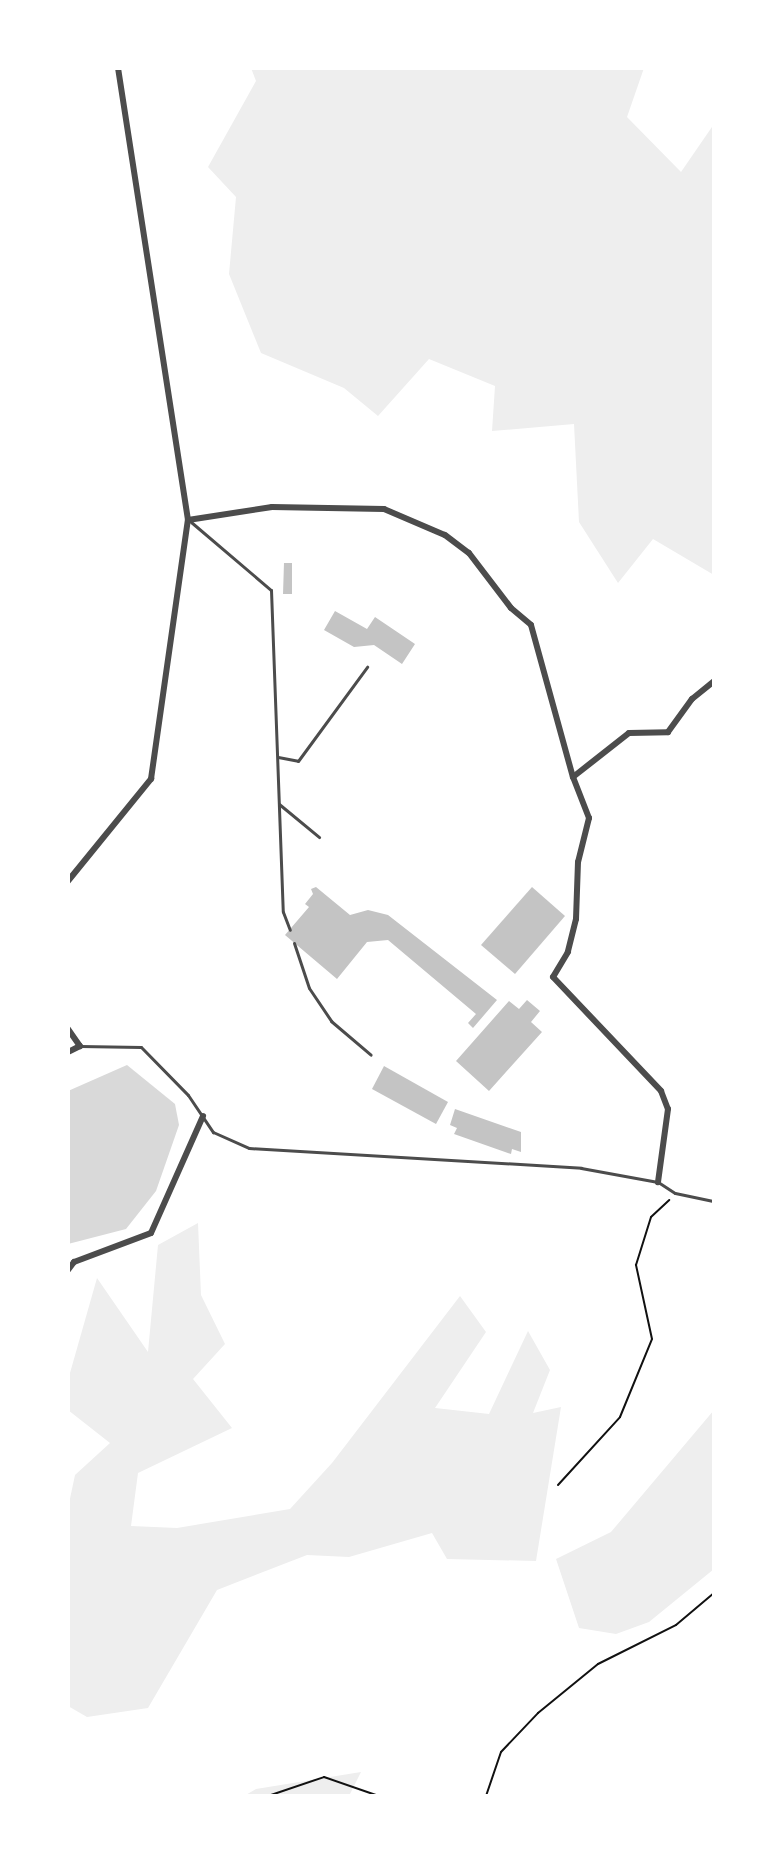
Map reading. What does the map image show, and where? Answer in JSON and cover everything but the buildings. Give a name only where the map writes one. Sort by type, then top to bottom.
[{"type":"street","points":[[68,881],[151,779],[188,520],[118,68]]},
{"type":"street","points":[[188,520],[272,507],[355,506],[384,509],[445,535],[469,553],[511,608],[531,625],[573,777],[589,818],[578,862],[576,919],[568,952],[553,977],[661,1091],[668,1109],[658,1182]]},
{"type":"street","points":[[573,777],[629,733],[668,732],[692,699],[714,681]]},
{"type":"street","points":[[68,1029],[80,1046],[68,1052]]},
{"type":"street","points":[[68,1270],[74,1262],[151,1233],[203,1116]]},
{"type":"lane","points":[[188,520],[271,590],[283,912],[290,930]]},
{"type":"lane","points":[[278,757],[298,761],[367,667]]},
{"type":"lane","points":[[279,804],[319,837]]},
{"type":"lane","points":[[294,943],[309,988],[331,1021],[371,1055]]},
{"type":"lane","points":[[80,1046],[141,1047],[203,1116],[213,1132],[249,1148],[581,1168],[658,1182],[675,1193],[714,1201]]},
{"type":"path","points":[[558,1485],[620,1417],[647,1352],[652,1321],[637,1287],[636,1265],[651,1217],[675,1193]]},
{"type":"path","points":[[486,1796],[501,1752],[538,1713],[598,1664],[676,1625],[714,1593]]},
{"type":"path","points":[[268,1796],[324,1777],[379,1796]]},
{"type":"shaded area","points":[[251,68],[644,68],[627,117],[681,172],[714,124],[714,575],[653,539],[618,583],[579,522],[574,424],[492,431],[495,386],[429,359],[378,416],[344,388],[261,353],[229,274],[236,197],[208,167],[256,81]]},
{"type":"shaded area","points":[[127,1065],[175,1104],[179,1125],[156,1191],[126,1229],[68,1244],[68,1091]]},
{"type":"shaded area","points":[[198,1223],[201,1295],[225,1344],[193,1379],[232,1428],[138,1473],[131,1526],[177,1528],[290,1509],[332,1463],[460,1296],[486,1332],[435,1408],[489,1414],[528,1331],[550,1370],[533,1413],[561,1407],[536,1561],[447,1559],[432,1533],[349,1557],[307,1555],[217,1590],[148,1708],[87,1717],[68,1706],[68,1508],[75,1475],[110,1443],[68,1410],[68,1380],[97,1278],[148,1352],[158,1245]]},
{"type":"shaded area","points":[[714,1410],[714,1569],[649,1622],[616,1634],[579,1628],[556,1559],[611,1532]]},
{"type":"shaded area","points":[[361,1772],[349,1796],[244,1796],[256,1789]]}]
